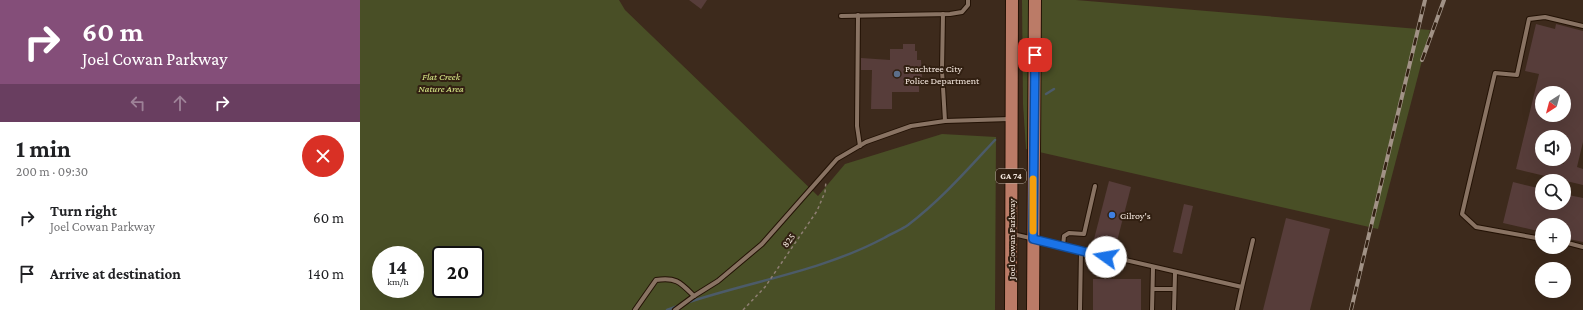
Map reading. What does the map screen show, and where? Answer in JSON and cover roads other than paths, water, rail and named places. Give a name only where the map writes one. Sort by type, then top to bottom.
[{"type":"main road","name":"Joel Cowan Parkway","points":[[1011,310],[1012,0]]},
{"type":"main road","name":"GA 74","points":[[1033,310],[1035,0]]},
{"type":"lane","points":[[841,16],[943,14],[962,12],[968,5],[968,0]]},
{"type":"lane","points":[[943,14],[942,70],[945,121]]},
{"type":"lane","points":[[858,15],[857,126],[860,146]]},
{"type":"lane","points":[[1535,238],[1476,227],[1462,214],[1495,73],[1517,75],[1529,19],[1545,17],[1583,26]]},
{"type":"lane","points":[[675,310],[718,281],[762,244],[837,159],[860,146],[911,126],[945,121],[1011,119]]},
{"type":"lane","points":[[1063,246],[1064,236],[1069,233],[1084,234],[1095,186]]},
{"type":"lane","points":[[1011,234],[1174,273],[1242,287]]},
{"type":"lane","points":[[1237,310],[1253,240]]},
{"type":"lane","points":[[1571,243],[1583,246]]},
{"type":"lane","points":[[1080,310],[1081,251]]},
{"type":"lane","points":[[1152,310],[1153,268]]},
{"type":"lane","points":[[1174,273],[1174,310]]},
{"type":"lane","points":[[635,310],[656,280],[671,278],[677,281],[694,296]]},
{"type":"lane","points":[[1153,289],[1174,289]]},
{"type":"waterway","points":[[1046,94],[1054,89]]},
{"type":"waterway","points":[[686,303],[812,267],[836,259],[884,238],[908,225],[943,195],[995,140]]},
{"type":"waterway","points":[[667,310],[678,306]]},
{"type":"railway","points":[[1351,310],[1425,0]]},
{"type":"railway","points":[[1422,60],[1444,0]]},
{"type":"place","name":"Peachtree City Police Department","points":[[897,74]]},
{"type":"place","name":"Gilroy's","points":[[1112,215]]},
{"type":"park label","name":"Flat Creek Nature Area","points":[[441,82]]}]
